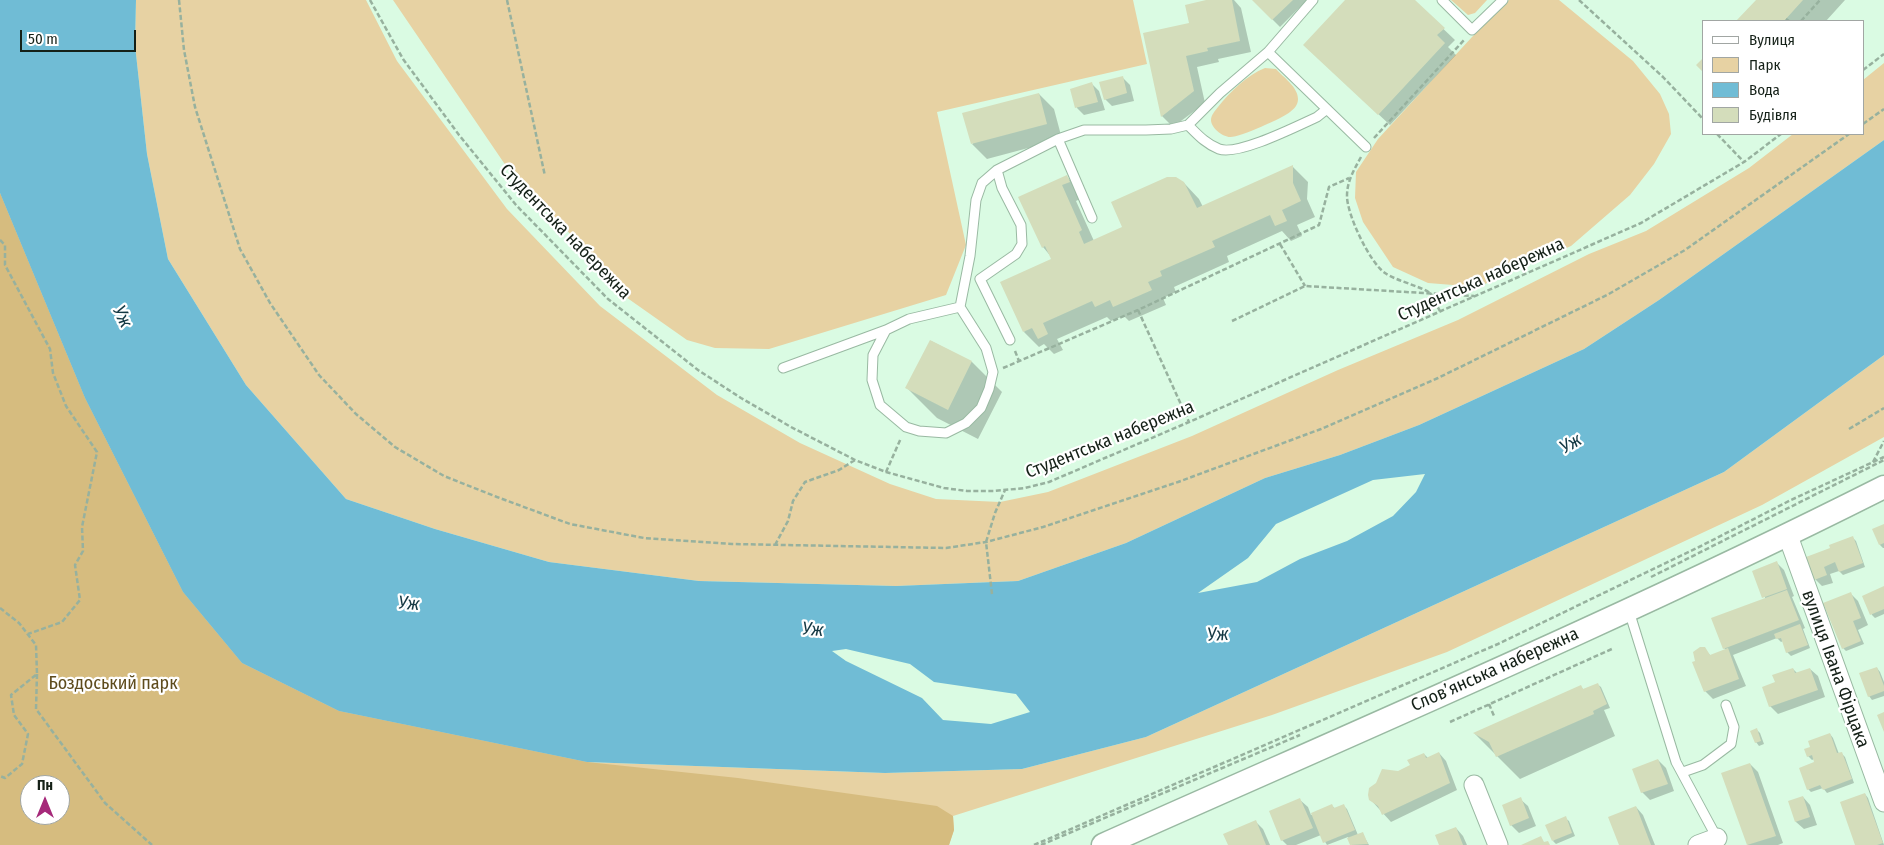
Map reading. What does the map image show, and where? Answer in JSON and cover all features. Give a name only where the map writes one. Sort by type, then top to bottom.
[{"type":"street","name":"Словʼянська набережна","points":[[1103,845],[1629,611],[1788,536],[1884,487]]},
{"type":"street","name":"вулиця Івана Фірцака","points":[[1788,536],[1884,802]]},
{"type":"street","points":[[1474,785],[1498,845]]},
{"type":"street","points":[[1698,845],[1717,838]]},
{"type":"lane","points":[[886,330],[873,355],[872,380],[880,405],[906,427],[919,432],[946,433],[966,423],[980,408],[989,389],[993,372],[986,348],[960,308],[970,256],[976,200],[982,184],[997,170],[1058,139],[1084,130],[1146,130],[1188,126],[1220,93],[1268,52],[1313,0]]},
{"type":"lane","points":[[1442,0],[1472,30],[1503,0]]},
{"type":"lane","points":[[1268,52],[1366,148]]},
{"type":"lane","points":[[1188,126],[1206,143],[1221,150],[1240,149],[1317,117],[1327,109]]},
{"type":"lane","points":[[1058,139],[1092,218]]},
{"type":"lane","points":[[997,170],[1002,188],[1020,225],[1022,244],[1016,254],[980,279],[1010,340]]},
{"type":"lane","points":[[784,368],[886,330],[909,319],[960,308]]},
{"type":"lane","points":[[1629,611],[1676,762],[1717,838]]},
{"type":"lane","points":[[1683,772],[1703,765],[1731,744],[1734,727],[1726,705]]},
{"type":"path","points":[[179,0],[184,50],[195,107],[240,249],[270,303],[319,374],[356,414],[395,447],[444,476],[497,498],[570,524],[644,538],[732,544],[946,548],[986,542],[1043,527],[1178,482],[1321,429],[1438,378],[1607,294],[1685,250],[1848,135]]},
{"type":"path","name":"Студентська набережна","points":[[370,0],[403,59],[459,134],[516,205],[608,300],[698,370],[791,427],[855,460],[886,472],[944,488],[1004,490],[1025,488],[1049,482],[1641,223],[1744,162],[1780,135]]},
{"type":"path","points":[[507,0],[545,176]]},
{"type":"path","points":[[1579,0],[1663,76],[1702,118]]},
{"type":"path","points":[[1803,20],[1820,0]]},
{"type":"path","points":[[1440,312],[1430,294],[1384,273],[1370,254],[1351,214],[1347,196],[1349,178],[1366,148],[1472,30]]},
{"type":"path","points":[[1864,69],[1884,54]]},
{"type":"path","points":[[1864,123],[1884,109]]},
{"type":"path","points":[[1718,135],[1744,162]]},
{"type":"path","points":[[1011,365],[1138,310],[1319,225],[1329,187],[1349,178]]},
{"type":"path","points":[[0,240],[5,245],[6,264],[50,349],[52,373],[66,406],[97,452],[82,527],[82,551],[75,564],[80,600],[62,622],[28,634]]},
{"type":"path","points":[[1280,244],[1305,286]]},
{"type":"path","points":[[1232,321],[1305,286],[1475,296]]},
{"type":"path","points":[[1138,310],[1189,422]]},
{"type":"path","points":[[1849,429],[1884,408]]},
{"type":"path","points":[[886,472],[906,427]]},
{"type":"path","points":[[1870,467],[1884,441]]},
{"type":"path","points":[[1034,845],[1498,644],[1687,553],[1791,500],[1872,462],[1884,459]]},
{"type":"path","points":[[1649,578],[1884,459]]},
{"type":"path","points":[[775,545],[788,520],[793,501],[805,482],[839,470],[855,460]]},
{"type":"path","points":[[992,594],[986,542],[1004,490]]},
{"type":"path","points":[[0,608],[19,622],[36,644],[36,709],[104,803],[152,845]]},
{"type":"path","points":[[1450,722],[1614,648]]},
{"type":"path","points":[[0,776],[5,778],[22,764],[28,734],[14,715],[11,695],[36,674]]},
{"type":"path","points":[[1489,704],[1494,716]]},
{"type":"path","points":[[1041,845],[1305,733]]},
{"type":"green space","points":[[136,0],[366,0],[397,61],[507,209],[600,306],[717,395],[800,443],[890,484],[936,499],[1000,502],[1048,492],[1192,436],[1338,370],[1458,320],[1589,254],[1646,231],[1749,168],[1792,135],[1864,135],[1864,79],[1884,63],[1884,140],[1659,300],[1584,349],[1419,425],[1340,455],[1265,478],[1126,543],[1018,581],[896,586],[699,581],[549,562],[435,529],[346,499],[246,385],[168,259],[147,154],[135,45]]},
{"type":"green space","points":[[393,0],[1133,0],[1147,64],[937,112],[966,245],[946,295],[769,349],[715,348],[687,340],[623,295],[573,237],[504,163]]},
{"type":"green space","points":[[1451,0],[1487,0],[1475,13],[1468,15]]},
{"type":"green space","points":[[1509,0],[1559,0],[1633,61],[1660,94],[1669,114],[1671,134],[1654,164],[1630,195],[1571,246],[1478,287],[1428,283],[1393,267],[1363,222],[1355,198],[1356,172],[1378,139],[1472,37]]},
{"type":"green space","points":[[1265,68],[1276,69],[1293,86],[1298,99],[1296,107],[1279,119],[1242,134],[1227,137],[1221,134],[1212,123],[1213,113],[1239,84]]},
{"type":"green space","points":[[0,193],[587,762],[885,773],[1022,769],[1146,737],[1724,472],[1884,355],[1884,437],[1762,505],[1447,652],[1272,715],[953,816],[954,830],[949,845],[0,845]]},
{"type":"green space","name":"Боздоський парк","points":[[0,193],[85,398],[183,592],[242,663],[339,711],[587,762],[738,778],[937,806],[953,816],[954,830],[949,845],[0,845]]},
{"type":"water","name":"Уж","points":[[0,0],[136,0],[135,45],[147,154],[168,259],[246,385],[346,499],[435,529],[549,562],[699,581],[896,586],[1018,581],[1126,543],[1265,478],[1340,455],[1419,425],[1584,349],[1659,300],[1884,140],[1884,355],[1724,472],[1146,737],[1022,769],[885,773],[587,762],[339,711],[242,663],[183,592],[85,398],[0,193]],"holes":[[[1425,474],[1416,492],[1393,516],[1347,541],[1300,559],[1257,582],[1198,593],[1248,558],[1276,524],[1373,480]],[[846,649],[910,664],[934,682],[1016,694],[1030,712],[991,724],[943,720],[922,698],[846,661],[832,651]]]},
{"type":"building","points":[[1206,0],[1232,0],[1240,41],[1207,48],[1208,51],[1186,56],[1194,91],[1161,117],[1143,33],[1189,23],[1185,5]]},
{"type":"building","points":[[1252,0],[1293,0],[1272,20]]},
{"type":"building","points":[[1345,0],[1415,0],[1445,28],[1437,35],[1445,43],[1378,115],[1303,45]]},
{"type":"building","points":[[1756,0],[1803,0],[1785,20],[1737,20]]},
{"type":"building","points":[[1702,59],[1702,71],[1696,65]]},
{"type":"building","points":[[1123,76],[1127,93],[1104,100],[1099,82]]},
{"type":"building","points":[[1092,82],[1098,102],[1075,108],[1070,89]]},
{"type":"building","points":[[1039,93],[1047,124],[971,144],[962,113]]},
{"type":"building","points":[[1293,165],[1293,183],[1301,201],[1282,210],[1287,221],[1275,226],[1270,215],[1212,241],[1215,247],[1160,271],[1162,276],[1148,282],[1152,290],[1113,307],[1110,300],[1095,307],[1092,301],[1043,323],[1048,334],[1038,339],[1032,328],[1023,332],[1000,282],[1051,259],[1045,246],[1042,248],[1018,197],[1067,175],[1070,182],[1062,185],[1082,230],[1079,232],[1084,244],[1122,227],[1111,202],[1167,177],[1176,177],[1184,182],[1197,208]]},
{"type":"building","points":[[930,340],[972,361],[948,410],[905,388]]},
{"type":"building","points":[[1884,524],[1884,543],[1879,545],[1872,529]]},
{"type":"building","points":[[1853,536],[1863,563],[1839,572],[1835,562],[1824,567],[1827,575],[1814,580],[1806,557],[1830,548],[1829,545]]},
{"type":"building","points":[[1777,561],[1787,589],[1762,598],[1752,571]]},
{"type":"building","points":[[1884,586],[1884,609],[1870,615],[1862,596]]},
{"type":"building","points":[[1787,590],[1799,620],[1723,649],[1711,618]]},
{"type":"building","points":[[1851,592],[1861,618],[1853,621],[1861,641],[1842,649],[1823,603]]},
{"type":"building","points":[[1800,624],[1808,645],[1786,653],[1781,638],[1776,639],[1774,634]]},
{"type":"building","points":[[1700,647],[1705,647],[1710,655],[1728,648],[1739,679],[1704,692],[1692,662],[1695,661],[1693,652]]},
{"type":"building","points":[[1877,667],[1884,691],[1868,697],[1859,673]]},
{"type":"building","points":[[1793,668],[1795,673],[1810,668],[1818,690],[1769,707],[1762,687],[1775,682],[1772,675]]},
{"type":"building","points":[[1598,683],[1607,704],[1593,711],[1594,714],[1496,757],[1489,742],[1473,733],[1581,685],[1583,689]]},
{"type":"building","points":[[1884,712],[1884,732],[1877,715]]},
{"type":"building","points":[[1757,728],[1761,741],[1755,743],[1750,731]]},
{"type":"building","points":[[1830,733],[1837,753],[1842,752],[1852,779],[1823,790],[1820,785],[1807,790],[1799,768],[1814,762],[1812,755],[1807,757],[1804,749],[1810,747],[1808,741]]},
{"type":"building","points":[[1439,752],[1450,783],[1382,815],[1378,806],[1369,800],[1368,795],[1369,788],[1376,783],[1382,769],[1398,771],[1410,765],[1407,760],[1424,753],[1426,758]]},
{"type":"building","points":[[1658,759],[1668,784],[1641,793],[1632,769]]},
{"type":"building","points":[[1750,763],[1776,836],[1747,845],[1721,773]]},
{"type":"building","points":[[1865,793],[1883,843],[1877,845],[1855,845],[1840,802]]},
{"type":"building","points":[[1803,796],[1810,817],[1795,822],[1788,801]]},
{"type":"building","points":[[1521,797],[1529,818],[1510,826],[1502,805]]},
{"type":"building","points":[[1300,798],[1313,828],[1281,841],[1269,811]]},
{"type":"building","points":[[1332,804],[1334,808],[1344,804],[1355,830],[1323,843],[1311,813]]},
{"type":"building","points":[[1636,806],[1651,845],[1619,845],[1608,817]]},
{"type":"building","points":[[1566,816],[1572,833],[1552,841],[1545,825]]},
{"type":"building","points":[[1256,820],[1266,845],[1228,845],[1223,834]]},
{"type":"building","points":[[1456,827],[1463,845],[1439,845],[1435,835]]},
{"type":"building","points":[[1363,832],[1368,844],[1350,845],[1347,838]]},
{"type":"building","points":[[1541,836],[1544,842],[1548,841],[1550,845],[1521,845]]}]
